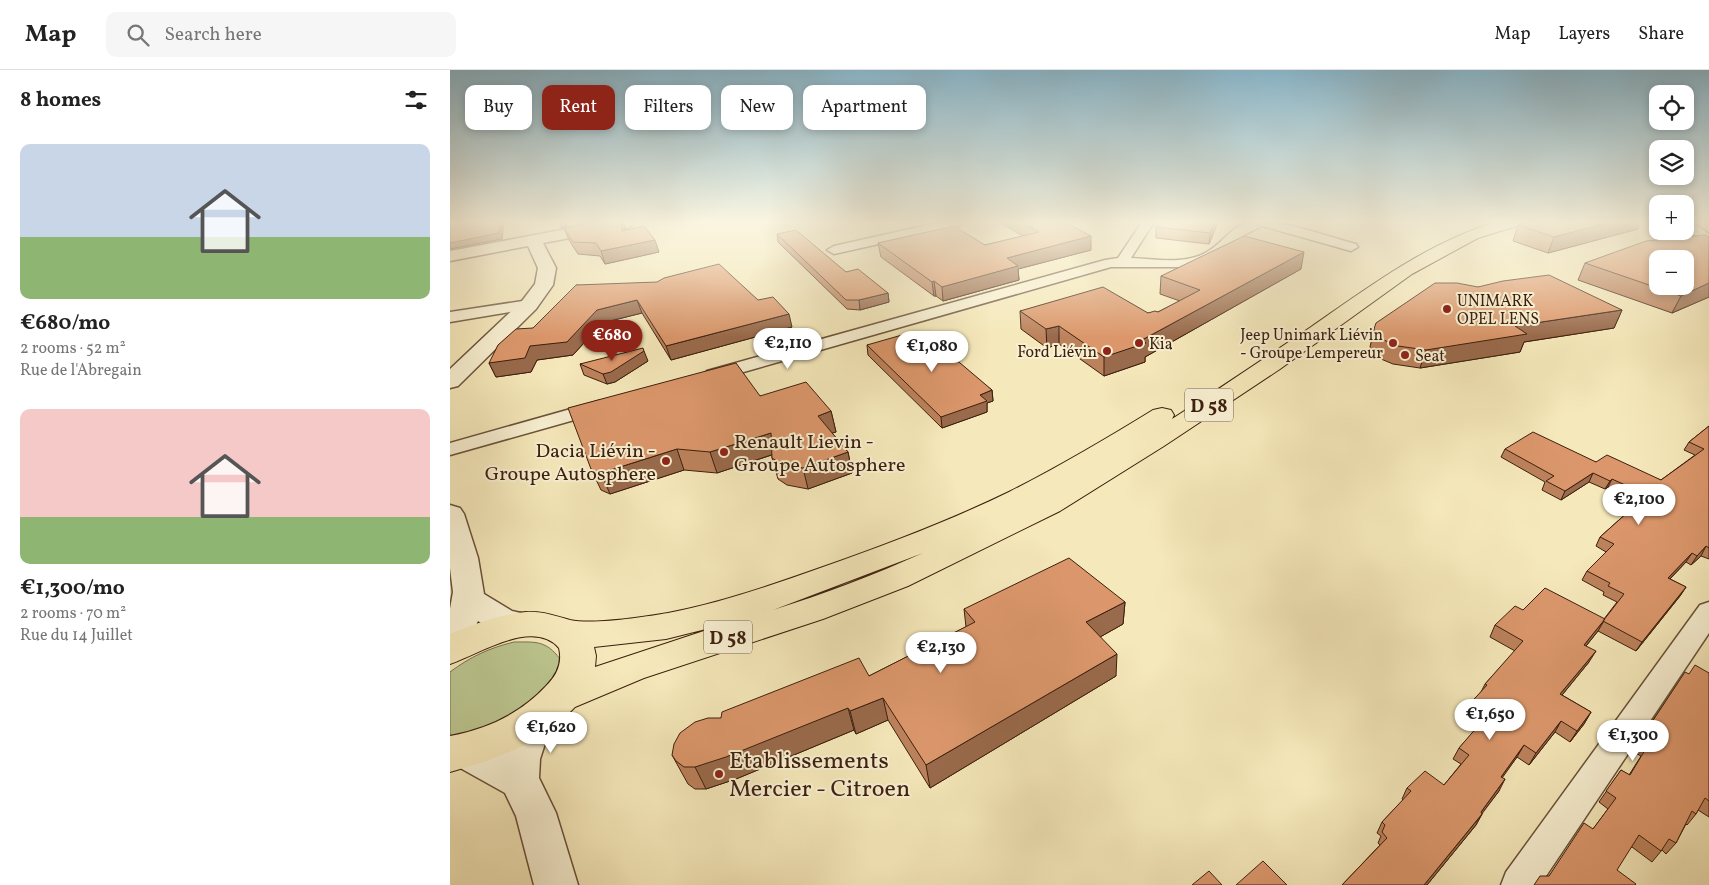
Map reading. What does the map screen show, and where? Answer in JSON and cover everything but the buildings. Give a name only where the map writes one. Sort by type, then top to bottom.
[{"type":"main road","name":"D 58","points":[[565,632],[609,634],[660,627],[720,614],[792,591],[905,550],[998,508],[1085,462],[1202,390],[1396,260]]},
{"type":"main road","name":"D 58","points":[[547,708],[639,665],[812,610],[897,578],[1050,505],[1097,478],[1179,426],[1272,364],[1406,270],[1425,260]]},
{"type":"main road","points":[[450,649],[486,634],[522,625],[539,625],[565,632],[576,645],[578,663],[573,677],[547,708],[514,733],[491,744],[458,753]]},
{"type":"street","points":[[450,381],[490,340],[529,305],[546,280],[547,268],[543,260]]},
{"type":"street","points":[[694,380],[1110,263],[1176,264],[1197,260]]},
{"type":"street","points":[[450,317],[529,305]]},
{"type":"street","points":[[450,449],[617,402]]},
{"type":"street","points":[[450,514],[463,557],[468,599],[464,615],[450,649]]},
{"type":"street","points":[[468,599],[503,621],[522,625]]},
{"type":"street","points":[[1519,885],[1709,612]]},
{"type":"street","points":[[547,708],[521,759],[519,780],[536,813],[556,885]]},
{"type":"street","points":[[458,753],[519,780]]},
{"type":"green space","points":[[514,642],[540,643],[550,648],[560,659],[558,675],[526,711],[472,734],[450,735],[450,672],[480,654]]},
{"type":"place","name":"UNIMARK OPEL LENS","points":[[1447,309]]},
{"type":"place","name":"Kia","points":[[1139,343]]},
{"type":"place","name":"Jeep Unimark Liévin - Groupe Lempereur","points":[[1393,343]]},
{"type":"place","name":"Ford Liévin","points":[[1107,351]]},
{"type":"place","name":"Seat","points":[[1405,355]]},
{"type":"place","name":"Renault Lievin - Groupe Autosphere","points":[[724,452]]},
{"type":"place","name":"Dacia Liévin - Groupe Autosphere","points":[[666,461]]},
{"type":"place","name":"Etablissements Mercier - Citroen","points":[[719,774]]}]
